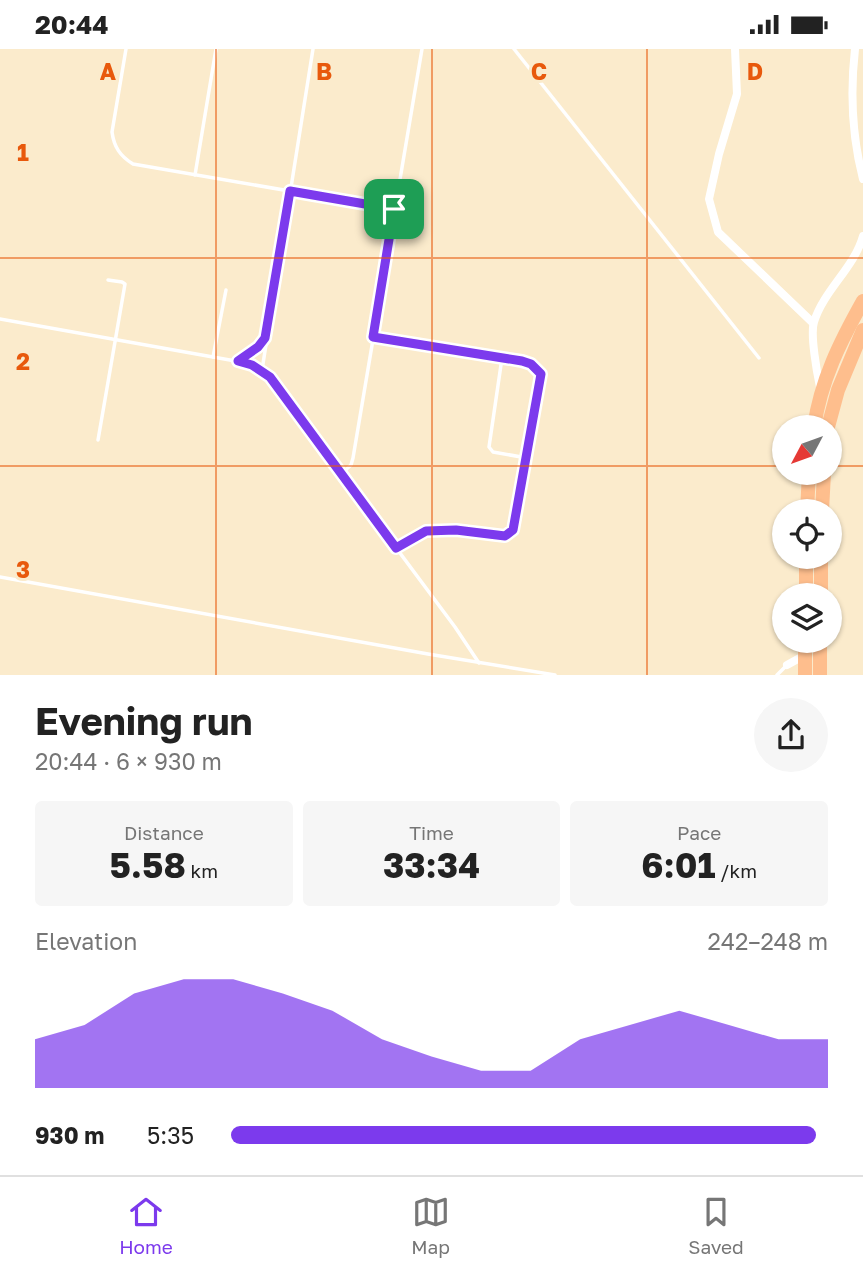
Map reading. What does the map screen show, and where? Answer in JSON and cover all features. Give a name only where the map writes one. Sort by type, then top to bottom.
[{"type":"highway","points":[[816,415],[827,371],[863,301]]},
{"type":"highway","points":[[831,415],[838,390],[863,330]]},
{"type":"highway","points":[[805,653],[805,674]]},
{"type":"highway","points":[[820,653],[820,674]]},
{"type":"street","points":[[736,49],[737,94],[709,199],[718,232],[813,323]]},
{"type":"street","points":[[855,49],[852,79],[855,148],[863,179]]},
{"type":"street","points":[[821,391],[816,367],[813,323],[834,286],[859,251],[863,236]]},
{"type":"street","points":[[787,665],[800,653]]},
{"type":"lane","points":[[126,49],[113,121],[113,142],[119,153],[133,164],[394,209]]},
{"type":"lane","points":[[195,175],[216,49]]},
{"type":"lane","points":[[262,370],[313,49]]},
{"type":"lane","points":[[341,474],[351,465],[353,458],[422,49]]},
{"type":"lane","points":[[514,49],[759,358]]},
{"type":"lane","points":[[98,440],[125,284],[108,280]]},
{"type":"lane","points":[[213,357],[226,290]]},
{"type":"lane","points":[[0,319],[238,361],[262,370],[270,377],[479,663]]},
{"type":"lane","points":[[373,337],[531,364],[541,374],[527,458],[510,535],[456,530],[426,531],[396,548]]},
{"type":"lane","points":[[238,361],[258,347],[265,338]]},
{"type":"lane","points":[[502,358],[489,447],[494,452],[527,458]]},
{"type":"lane","points":[[0,577],[479,663],[555,674]]},
{"type":"lane","points":[[777,674],[787,665]]},
{"type":"route","points":[[290,191],[394,209],[373,337],[522,361],[531,364],[541,374],[510,535],[456,530],[426,531],[396,548],[270,377],[252,365],[238,361],[258,347],[265,338],[290,191]]}]
